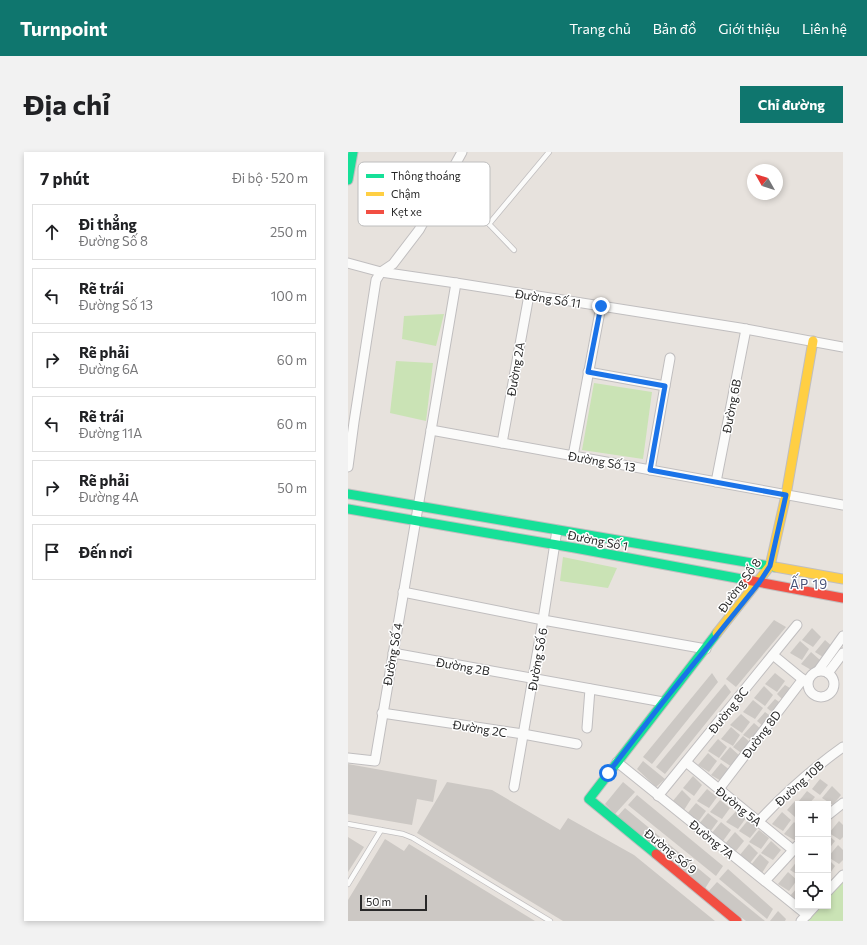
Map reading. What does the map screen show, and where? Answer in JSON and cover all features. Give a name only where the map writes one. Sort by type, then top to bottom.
[{"type":"street","points":[[348,180],[354,152]]},
{"type":"street","points":[[456,162],[462,152]]},
{"type":"street","points":[[348,467],[376,280],[381,272],[393,264],[421,226]]},
{"type":"street","name":"Đường Số 11","points":[[348,263],[381,272],[746,329],[843,347]]},
{"type":"street","name":"Đường Số 4","points":[[348,758],[375,761],[456,283]]},
{"type":"street","name":"Đường 2A","points":[[502,443],[528,295]]},
{"type":"street","points":[[572,456],[601,306]]},
{"type":"street","name":"Đường 6B","points":[[716,482],[746,329]]},
{"type":"street","name":"Đường Số 8","points":[[589,799],[663,702],[759,583],[770,566],[786,495],[813,341]]},
{"type":"street","points":[[650,470],[670,358]]},
{"type":"street","points":[[588,372],[665,386]]},
{"type":"street","name":"Đường Số 13","points":[[431,430],[843,505]]},
{"type":"street","name":"Đường Số 1","points":[[348,494],[843,579]]},
{"type":"street","name":"Đường Số 1","points":[[348,509],[554,544],[843,598]]},
{"type":"street","name":"Đường Số 6","points":[[514,788],[544,620],[557,530]]},
{"type":"street","points":[[403,592],[544,620],[706,649]]},
{"type":"street","name":"Đường 8C","points":[[658,796],[797,625]]},
{"type":"street","points":[[806,682],[818,671],[843,636]]},
{"type":"street","name":"Đường 2B","points":[[393,653],[663,702]]},
{"type":"street","points":[[773,655],[806,682],[812,692],[820,696],[824,696],[832,692],[834,688],[835,677],[843,653]]},
{"type":"street","points":[[818,671],[835,677]]},
{"type":"street","name":"Đường 8D","points":[[719,789],[806,682]]},
{"type":"street","points":[[587,728],[590,689]]},
{"type":"street","name":"Đường 2C","points":[[382,713],[523,734],[577,744]]},
{"type":"street","name":"Đường 10B","points":[[758,822],[785,794],[821,762],[843,747]]},
{"type":"street","name":"Đường 7A","points":[[617,762],[765,881],[804,918]]},
{"type":"street","name":"Đường 5A","points":[[686,762],[758,822],[795,847]]},
{"type":"street","name":"Đường Số 9","points":[[589,799],[737,921]]},
{"type":"street","points":[[831,813],[843,803]]},
{"type":"street","points":[[765,881],[795,847]]},
{"type":"street","points":[[831,888],[843,875]]},
{"type":"street","points":[[804,918],[812,909]]},
{"type":"lane","points":[[490,223],[549,152]]},
{"type":"lane","points":[[490,225],[514,250]]},
{"type":"lane","points":[[348,824],[413,838],[550,921]]},
{"type":"lane","points":[[348,884],[381,830]]},
{"type":"green space","points":[[444,314],[436,346],[402,339],[404,316]]},
{"type":"green space","points":[[396,361],[433,363],[426,421],[390,413]]},
{"type":"green space","points":[[594,383],[652,392],[643,459],[582,450]]},
{"type":"green space","points":[[563,557],[617,568],[608,588],[560,581]]},
{"type":"green space","points":[[843,875],[843,921],[801,921],[812,909],[831,909],[831,888]]},
{"type":"building","points":[[774,620],[786,627],[736,687],[726,679]]},
{"type":"building","points":[[812,628],[821,637],[813,647],[802,640]]},
{"type":"building","points":[[825,640],[834,648],[826,659],[815,652]]},
{"type":"building","points":[[800,641],[809,649],[802,660],[790,653]]},
{"type":"building","points":[[811,652],[820,660],[813,671],[801,664]]},
{"type":"building","points":[[712,673],[718,682],[652,764],[643,757]]},
{"type":"building","points":[[775,673],[785,681],[777,692],[765,684]]},
{"type":"building","points":[[725,684],[731,692],[665,774],[656,767]]},
{"type":"building","points":[[785,685],[793,690],[784,701],[777,694]]},
{"type":"building","points":[[764,686],[773,695],[765,706],[754,698]]},
{"type":"building","points":[[775,699],[782,704],[774,714],[767,708]]},
{"type":"building","points":[[753,700],[763,708],[755,719],[743,712]]},
{"type":"building","points":[[765,712],[772,717],[764,727],[757,721]]},
{"type":"building","points":[[741,714],[750,722],[742,733],[730,725]]},
{"type":"building","points":[[754,723],[763,731],[755,742],[743,735]]},
{"type":"building","points":[[731,727],[740,735],[733,746],[721,739]]},
{"type":"building","points":[[743,736],[752,744],[744,755],[733,747]]},
{"type":"building","points":[[718,739],[727,747],[719,758],[708,751]]},
{"type":"building","points":[[730,747],[740,756],[732,767],[720,759]]},
{"type":"building","points":[[708,753],[717,761],[709,772],[698,765]]},
{"type":"building","points":[[643,761],[665,779],[656,787],[637,769]]},
{"type":"building","points":[[721,763],[731,771],[723,782],[711,775]]},
{"type":"building","points":[[348,764],[437,780],[433,802],[417,799],[412,825],[348,814]]},
{"type":"building","points":[[693,776],[702,785],[694,796],[683,788]]},
{"type":"building","points":[[820,779],[828,785],[820,795],[812,789]]},
{"type":"building","points":[[447,782],[492,790],[560,830],[568,818],[634,855],[715,921],[563,921],[417,833]]},
{"type":"building","points":[[623,782],[635,792],[615,814],[605,804]]},
{"type":"building","points":[[832,786],[841,795],[833,805],[831,804],[831,801],[827,801],[822,798]]},
{"type":"building","points":[[707,789],[717,797],[709,808],[697,801]]},
{"type":"building","points":[[682,790],[691,799],[684,810],[672,802]]},
{"type":"building","points":[[807,791],[815,797],[812,801],[799,801]]},
{"type":"building","points":[[637,795],[723,866],[716,876],[628,805]]},
{"type":"building","points":[[720,800],[730,808],[722,819],[710,812]]},
{"type":"building","points":[[795,801],[795,817],[787,810]]},
{"type":"building","points":[[696,803],[706,811],[698,822],[686,815]]},
{"type":"building","points":[[625,808],[711,879],[704,890],[616,818]]},
{"type":"building","points":[[737,810],[746,818],[738,829],[726,822]]},
{"type":"building","points":[[782,812],[791,820],[783,831],[772,824]]},
{"type":"building","points":[[708,813],[718,821],[710,832],[698,825]]},
{"type":"building","points":[[749,819],[758,828],[750,838],[739,831]]},
{"type":"building","points":[[839,821],[843,825],[843,837],[840,840],[831,834],[831,831]]},
{"type":"building","points":[[721,822],[731,830],[723,841],[711,834]]},
{"type":"building","points":[[794,822],[795,840],[784,834]]},
{"type":"building","points":[[759,830],[769,838],[761,849],[749,842]]},
{"type":"building","points":[[735,832],[744,841],[736,851],[725,844]]},
{"type":"building","points":[[348,837],[364,847],[348,872]]},
{"type":"building","points":[[831,838],[835,841],[831,846]]},
{"type":"building","points":[[385,839],[404,851],[409,844],[535,921],[348,921],[348,900]]},
{"type":"building","points":[[771,841],[781,850],[773,860],[761,853]]},
{"type":"building","points":[[749,844],[758,853],[750,863],[739,856]]},
{"type":"building","points":[[838,845],[843,850],[843,860],[839,864],[831,859],[831,853]]},
{"type":"building","points":[[760,854],[769,862],[762,873],[750,866]]},
{"type":"building","points":[[831,862],[835,866],[831,872]]},
{"type":"building","points":[[795,864],[795,873],[790,870]]},
{"type":"building","points":[[728,869],[773,909],[767,919],[719,879]]},
{"type":"building","points":[[788,872],[795,878],[795,883],[789,891],[778,884]]},
{"type":"building","points":[[717,882],[765,921],[746,921],[708,892]]},
{"type":"building","points":[[795,890],[795,901],[789,897]]},
{"type":"building","points":[[778,911],[786,919],[785,921],[770,921]]},
{"type":"traffic: fast","points":[[348,180],[353,152]]},
{"type":"traffic: fast","points":[[348,494],[775,567]]},
{"type":"traffic: fast","points":[[348,509],[575,548],[747,580]]},
{"type":"traffic: fast","points":[[656,854],[589,799],[717,633]]},
{"type":"traffic: slow","points":[[717,633],[770,566],[786,495],[813,341]]},
{"type":"traffic: slow","points":[[775,567],[843,579]]},
{"type":"traffic: jam","points":[[747,580],[843,598]]},
{"type":"traffic: jam","points":[[656,854],[737,921]]},
{"type":"district","name":"ẤP 19","points":[[809,584]]},
{"type":"route","points":[[601,306],[588,372],[665,386],[650,470],[786,495],[770,566],[759,583],[608,773]]}]
